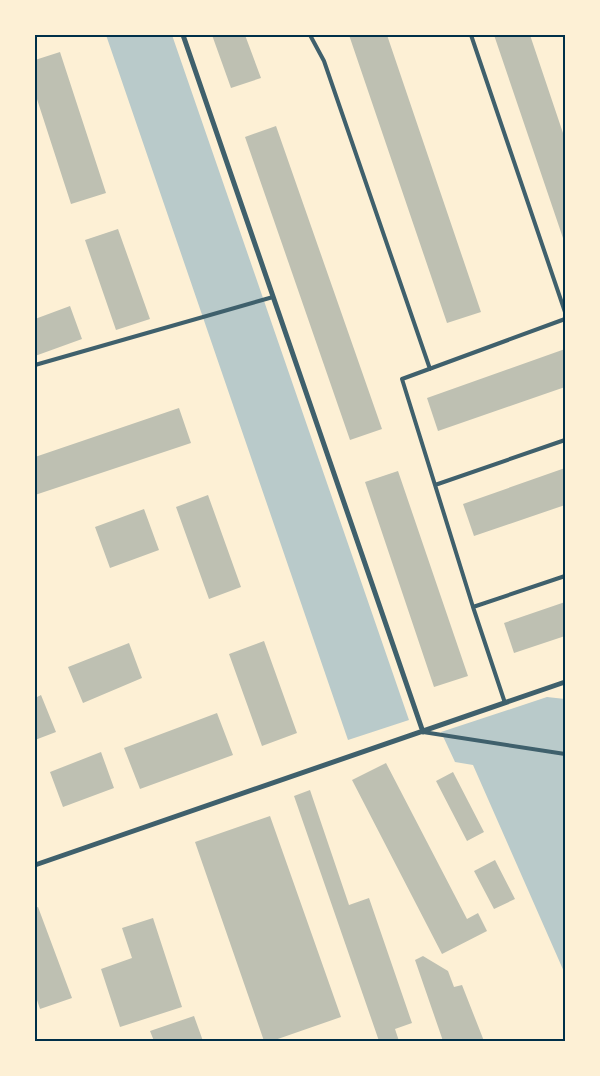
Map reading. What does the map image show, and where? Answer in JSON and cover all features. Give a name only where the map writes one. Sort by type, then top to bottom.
[{"type":"street","points":[[183,35],[423,732]]},
{"type":"street","points":[[35,865],[565,682]]},
{"type":"lane","points":[[310,35],[324,61],[430,369]]},
{"type":"lane","points":[[471,35],[565,312]]},
{"type":"lane","points":[[35,365],[273,297]]},
{"type":"lane","points":[[505,703],[402,379],[565,319]]},
{"type":"lane","points":[[435,485],[565,440]]},
{"type":"lane","points":[[473,606],[565,576]]},
{"type":"lane","points":[[423,732],[565,754]]},
{"type":"shaded area","points":[[106,35],[172,35],[409,720],[348,740]]},
{"type":"shaded area","points":[[547,697],[565,699],[565,974],[473,765],[455,762],[441,732]]},
{"type":"building","points":[[212,35],[245,35],[261,78],[231,88]]},
{"type":"building","points":[[349,35],[387,35],[481,312],[447,323]]},
{"type":"building","points":[[494,35],[530,35],[565,139],[565,244]]},
{"type":"building","points":[[60,52],[106,193],[71,204],[35,93],[35,60]]},
{"type":"building","points":[[276,126],[382,429],[350,440],[245,137]]},
{"type":"building","points":[[118,229],[150,319],[116,330],[85,240]]},
{"type":"building","points":[[70,306],[82,339],[35,356],[35,319]]},
{"type":"building","points":[[565,349],[565,387],[438,431],[427,398]]},
{"type":"building","points":[[179,408],[191,443],[35,495],[35,457]]},
{"type":"building","points":[[565,468],[565,505],[474,536],[463,504]]},
{"type":"building","points":[[398,471],[468,676],[434,687],[365,482]]},
{"type":"building","points":[[208,495],[241,587],[209,599],[176,507]]},
{"type":"building","points":[[144,509],[159,550],[110,568],[95,527]]},
{"type":"building","points":[[565,602],[565,636],[514,653],[504,623]]},
{"type":"building","points":[[264,641],[297,733],[262,746],[229,654]]},
{"type":"building","points":[[129,643],[142,678],[83,703],[68,667]]},
{"type":"building","points":[[41,695],[56,732],[35,740],[35,698]]},
{"type":"building","points":[[217,713],[233,755],[140,789],[124,748]]},
{"type":"building","points":[[101,752],[114,788],[63,807],[50,772]]},
{"type":"building","points":[[386,763],[467,919],[478,913],[487,931],[442,954],[352,780]]},
{"type":"building","points":[[453,772],[484,832],[467,841],[436,781]]},
{"type":"building","points":[[310,790],[349,905],[369,898],[412,1023],[395,1029],[399,1041],[379,1041],[294,796]]},
{"type":"building","points":[[270,816],[341,1017],[272,1041],[264,1041],[195,842]]},
{"type":"building","points":[[495,860],[515,899],[494,909],[474,871]]},
{"type":"building","points":[[38,907],[72,998],[40,1009],[35,994],[35,908]]},
{"type":"building","points":[[153,918],[182,1007],[120,1027],[101,969],[132,958],[122,928]]},
{"type":"building","points":[[423,956],[448,971],[454,987],[462,985],[484,1041],[443,1041],[415,960]]},
{"type":"building","points":[[194,1016],[203,1041],[154,1041],[150,1031]]}]
